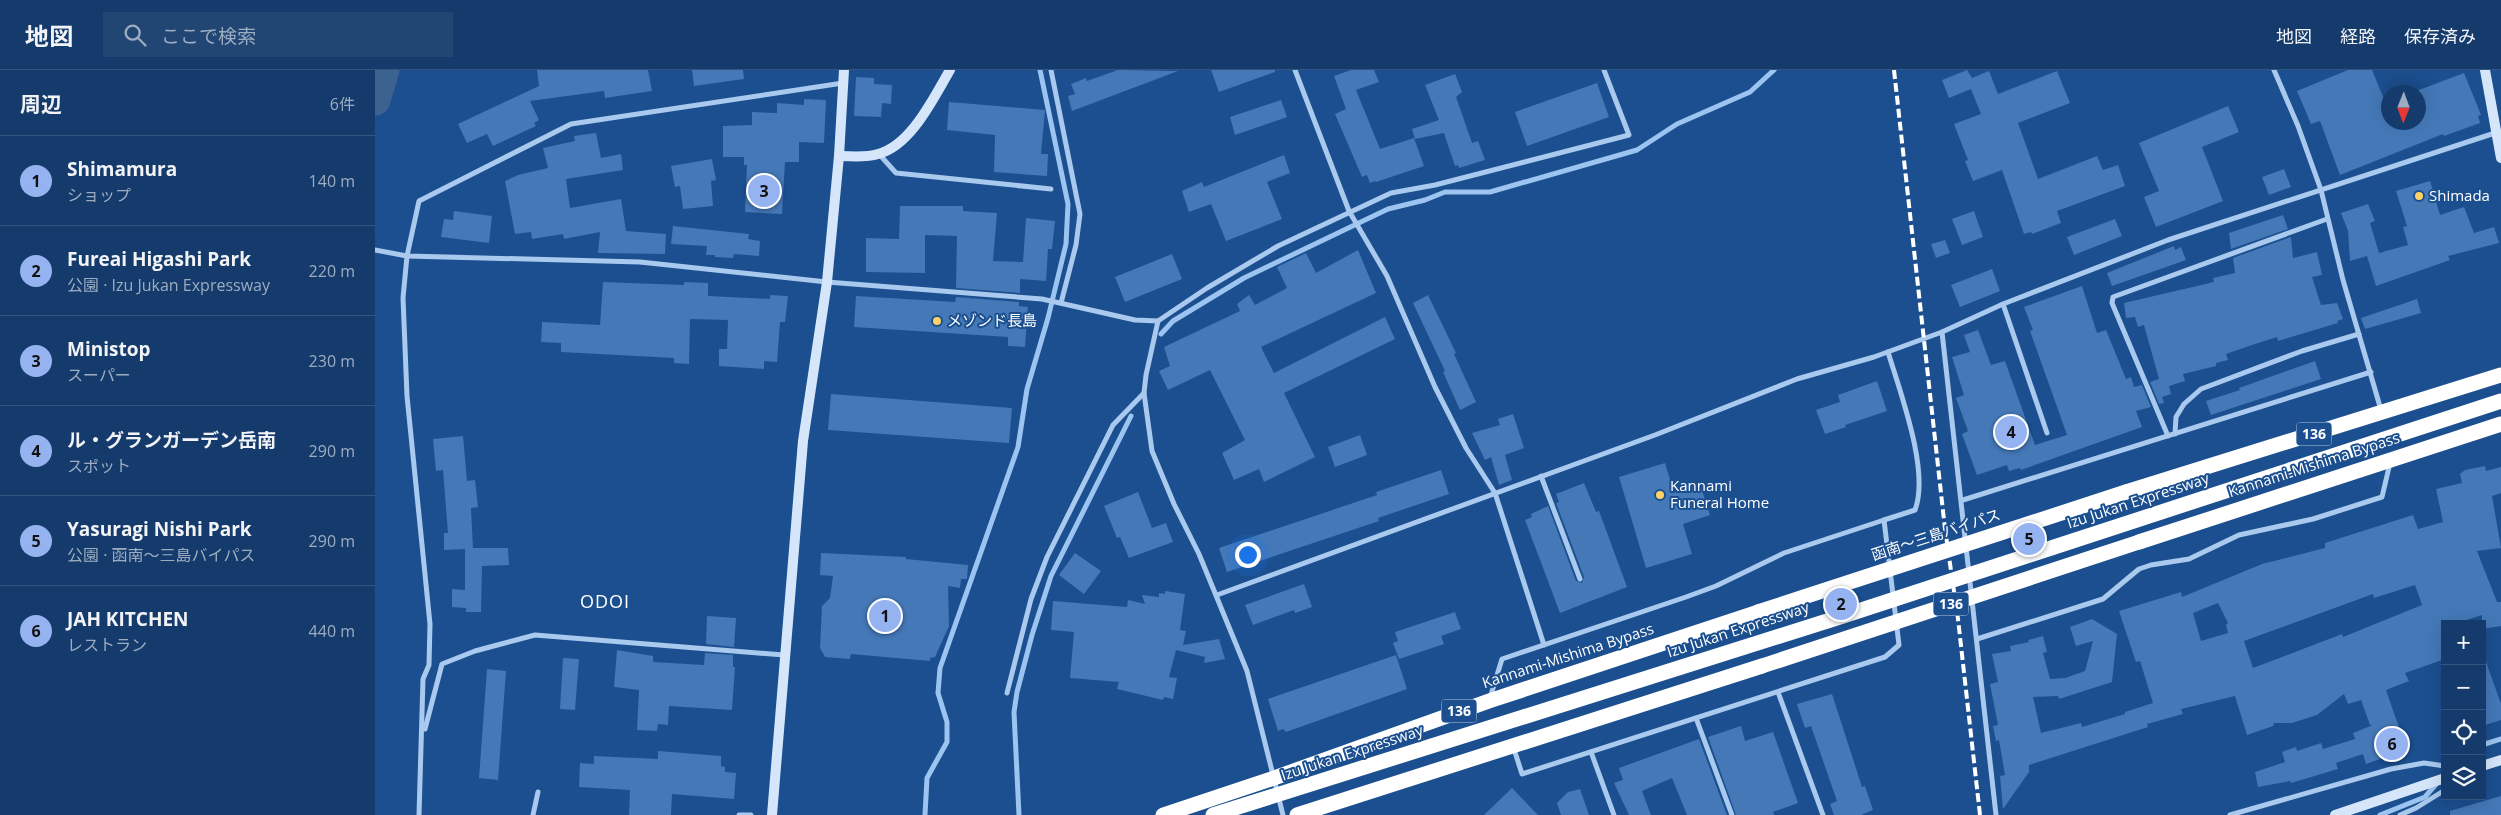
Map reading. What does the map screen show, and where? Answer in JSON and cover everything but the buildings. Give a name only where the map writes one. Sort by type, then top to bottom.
[{"type":"highway","name":"Kannami-Mishima Bypass","points":[[2126,492],[2501,375]]},
{"type":"highway","name":"Izu Jukan Expressway","points":[[1213,815],[1853,612],[2501,401]]},
{"type":"highway","name":"Kannami-Mishima Bypass","points":[[1513,746],[1762,666],[2391,458],[2501,424]]},
{"type":"highway","name":"函南～三島バイパス","points":[[1757,612],[2126,492]]},
{"type":"highway","name":"Kannami-Mishima Bypass","points":[[1163,815],[1274,778],[1489,701],[1757,612]]},
{"type":"highway","name":"136","points":[[1297,815],[1513,746]]},
{"type":"street","points":[[772,815],[803,441],[827,282],[839,156],[844,70]]},
{"type":"street","points":[[839,156],[879,154],[896,145],[925,112],[950,70]]},
{"type":"street","points":[[1051,70],[1080,214],[1076,246],[1061,303]]},
{"type":"street","points":[[1295,70],[1349,211],[1387,276],[1439,396],[1466,448],[1495,493],[1544,645]]},
{"type":"street","points":[[375,250],[407,256],[640,262],[827,282],[1032,298],[1135,320],[1158,321],[1207,288],[1254,260],[1349,211],[1407,188],[1435,185],[1629,135],[1604,70]]},
{"type":"street","points":[[2275,70],[2321,190],[2327,219],[2381,413]]},
{"type":"street","points":[[2485,70],[2498,132],[2501,158]]},
{"type":"street","points":[[419,815],[423,737],[423,679],[429,664],[430,624],[407,396],[403,298],[407,256],[419,201],[571,124],[843,83]]},
{"type":"street","points":[[1217,595],[1655,435],[1797,378],[1888,352],[1942,332],[2003,304],[2168,240],[2498,132]]},
{"type":"street","points":[[879,154],[896,173],[1051,189]]},
{"type":"street","points":[[2168,436],[2112,303],[2113,297],[2327,219]]},
{"type":"street","points":[[2003,304],[2047,433]]},
{"type":"street","points":[[1158,321],[1144,393],[1152,451],[1217,595],[1247,670],[1283,815]]},
{"type":"street","points":[[1942,332],[1963,500],[1996,815]]},
{"type":"street","points":[[2175,434],[2176,417],[2184,404],[2201,389],[2303,350],[2359,334]]},
{"type":"street","points":[[1489,701],[1502,659],[1686,597],[1716,586],[1784,553],[1915,510],[1919,499],[1913,437],[1888,352]]},
{"type":"street","points":[[1963,500],[2371,372]]},
{"type":"street","points":[[1007,692],[1031,599],[1047,558],[1113,426],[1144,393]]},
{"type":"street","points":[[1977,639],[2109,597],[2139,570],[2151,565],[2189,560],[2239,535],[2313,519],[2382,497],[2391,458]]},
{"type":"street","points":[[1541,476],[1580,579]]},
{"type":"street","points":[[1513,746],[1522,774],[1885,657],[1899,645],[1884,520]]},
{"type":"street","points":[[423,737],[442,664],[475,651],[535,635],[785,654]]},
{"type":"street","points":[[1778,692],[1823,815]]},
{"type":"street","points":[[1696,718],[1732,815]]},
{"type":"street","points":[[1591,752],[1614,815]]},
{"type":"street","points":[[2486,765],[2501,760]]},
{"type":"street","points":[[2230,815],[2391,769],[2424,763],[2441,765]]},
{"type":"street","points":[[2335,815],[2441,779]]},
{"type":"street","points":[[533,815],[538,792]]},
{"type":"street","points":[[2400,815],[2441,792]]},
{"type":"street","points":[[739,815],[751,815]]},
{"type":"waterway","points":[[375,100],[384,70]]},
{"type":"waterway","points":[[925,815],[927,778],[947,742],[947,722],[938,693],[940,668],[1018,447],[1027,389],[1048,318],[1066,244],[1068,204],[1040,70]]},
{"type":"waterway","points":[[1161,334],[1173,321],[1244,278],[1388,209],[1425,200],[1445,192],[1490,192],[1637,150],[1677,124],[1750,92],[1774,70]]},
{"type":"waterway","points":[[1019,815],[1014,712],[1017,692],[1032,635],[1051,576],[1131,416]]},
{"type":"waterway","points":[[2486,744],[2501,739]]},
{"type":"waterway","points":[[2380,815],[2425,797],[2437,783]]},
{"type":"railway","points":[[1894,70],[1945,529],[1958,619],[1980,815]]},
{"type":"place","name":"Ministop","points":[[764,191]]},
{"type":"place","name":"Shimada","points":[[2419,196]]},
{"type":"place","name":"メゾンド長島","points":[[937,321]]},
{"type":"place","name":"ル・グランガーデン岳南","points":[[2011,432]]},
{"type":"place","name":"Kannami Funeral Home","points":[[1660,495]]},
{"type":"place","name":"Yasuragi Nishi Park","points":[[2029,539]]},
{"type":"place","name":"Fureai Higashi Park","points":[[1841,604]]},
{"type":"place","name":"Shimamura","points":[[885,616]]},
{"type":"place","name":"JAH KITCHEN","points":[[2392,744]]},
{"type":"district","name":"ODOI","points":[[605,602]]}]
